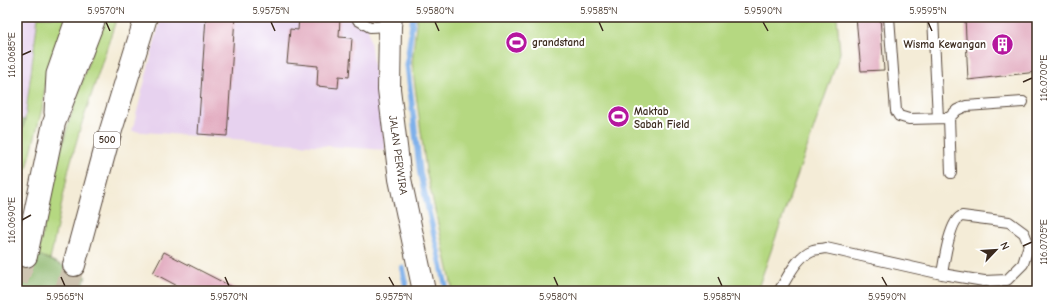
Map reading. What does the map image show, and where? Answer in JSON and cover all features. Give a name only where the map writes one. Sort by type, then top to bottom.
[{"type":"main road","points":[[26,256],[54,123],[95,17]]},
{"type":"main road","name":"500","points":[[74,265],[107,143],[146,17]]},
{"type":"main road","name":"JALAN PERWIRA","points":[[391,22],[389,90],[400,179],[424,291]]},
{"type":"street","points":[[54,123],[56,74],[76,17]]},
{"type":"lane","points":[[357,17],[358,20],[370,27],[391,22]]},
{"type":"lane","points":[[889,17],[896,111],[899,116],[904,118],[949,118],[957,110],[966,106],[1023,102]]},
{"type":"lane","points":[[933,17],[938,118]]},
{"type":"lane","points":[[949,118],[951,173]]},
{"type":"lane","points":[[779,291],[792,270],[804,256],[813,250],[826,248],[942,274],[984,281],[1007,280],[1023,264],[1029,245],[1024,233],[1009,222],[960,216],[948,243],[942,274]]},
{"type":"shaded area","points":[[17,17],[38,17],[25,120],[17,119]]},
{"type":"shaded area","points":[[161,17],[369,17],[368,27],[386,150],[132,131]]},
{"type":"green space","points":[[38,17],[67,17],[46,78],[42,109],[17,208],[17,149],[25,120]]},
{"type":"green space","points":[[103,17],[117,17],[80,129],[69,168],[50,260],[38,255],[57,164]]},
{"type":"green space","name":"Maktab Sabah Field","points":[[417,17],[837,17],[840,53],[757,291],[453,291],[426,170],[412,63]]},
{"type":"green space","points":[[17,119],[25,120],[17,149]]},
{"type":"green space","points":[[17,245],[86,276],[81,291],[17,291]]},
{"type":"building","points":[[206,17],[235,17],[227,136],[198,134]]},
{"type":"building","points":[[299,17],[340,17],[339,37],[352,38],[349,77],[339,76],[338,88],[317,86],[318,66],[287,63],[290,29],[298,30]]},
{"type":"building","points":[[856,17],[880,17],[884,70],[861,71]]},
{"type":"building","name":"Wisma Kewangan","points":[[965,17],[1037,17],[1037,72],[968,80]]},
{"type":"building","points":[[164,252],[240,291],[187,291],[153,273]]},
{"type":"waterway","points":[[413,17],[407,63],[420,173],[447,291]]},
{"type":"waterway","points":[[402,268],[407,291]]},
{"type":"tunnel","points":[[17,281],[26,256]]},
{"type":"tunnel","points":[[65,291],[74,265]]},
{"type":"place","name":"grandstand","points":[[517,42]]},
{"type":"place","name":"Wisma Kewangan","points":[[1002,44]]},
{"type":"place","name":"Maktab Sabah Field","points":[[618,117]]}]
